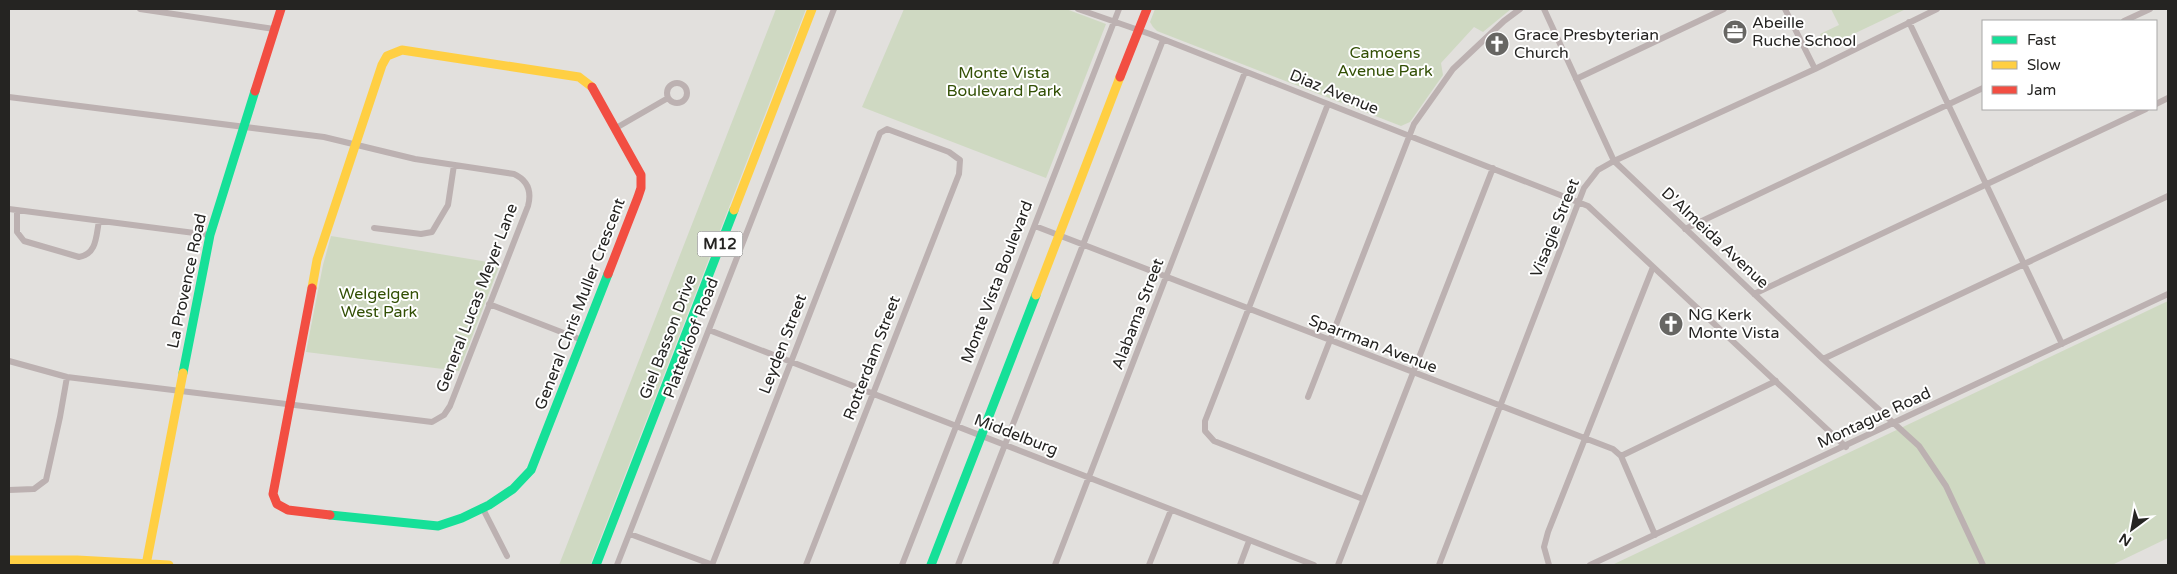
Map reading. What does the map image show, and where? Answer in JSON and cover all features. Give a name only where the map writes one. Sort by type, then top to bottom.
[{"type":"street","points":[[140,9],[274,29]]},
{"type":"street","name":"La Provence Road","points":[[146,564],[210,235],[242,126],[281,9]]},
{"type":"street","name":"Giel Basson Drive","points":[[596,565],[812,9]]},
{"type":"street","name":"Plattekloof Road","points":[[617,565],[834,9]]},
{"type":"street","name":"Diaz Avenue","points":[[1078,9],[1138,30],[1579,202]]},
{"type":"street","name":"Monte Vista Boulevard","points":[[902,565],[1119,9]]},
{"type":"street","points":[[931,565],[1147,9]]},
{"type":"street","points":[[1308,397],[1414,124],[1453,70],[1504,21],[1520,9]]},
{"type":"street","points":[[1544,9],[1614,161]]},
{"type":"street","points":[[1576,79],[1724,9]]},
{"type":"street","points":[[1785,9],[1815,69]]},
{"type":"street","name":"Visagie Street","points":[[1439,565],[1584,188],[1592,176],[1614,161],[1815,69],[1937,9]]},
{"type":"street","points":[[2126,20],[2150,9]]},
{"type":"street","points":[[1909,22],[2062,344]]},
{"type":"street","points":[[958,565],[1163,40]]},
{"type":"street","name":"General Chris Muller Crescent","points":[[402,50],[574,75],[585,80],[593,88],[641,175],[641,188],[531,470],[516,488],[448,523],[426,526],[282,507],[274,499],[272,489],[317,260],[357,143],[382,65],[388,56],[402,50]]},
{"type":"street","name":"Alabama Street","points":[[1055,565],[1246,72]]},
{"type":"street","points":[[1685,229],[1982,88]]},
{"type":"street","name":"General Lucas Meyer Lane","points":[[9,97],[242,126],[357,143],[415,159],[514,174],[524,181],[529,190],[530,200],[447,412],[437,420],[426,422],[67,377],[9,362]]},
{"type":"street","points":[[616,128],[668,98]]},
{"type":"street","points":[[1328,104],[1205,421],[1205,431],[1214,441],[1363,499]]},
{"type":"street","points":[[1754,294],[2144,110]]},
{"type":"street","name":"Rotterdam Street","points":[[806,565],[959,174],[960,160],[949,152],[888,129],[880,133]]},
{"type":"street","name":"Leyden Street","points":[[712,565],[880,133]]},
{"type":"street","name":"D'Almeida Avenue","points":[[1614,161],[1823,359],[1914,440],[1932,462],[1946,486],[1984,565]]},
{"type":"street","points":[[374,228],[421,234],[432,232],[448,205],[454,165]]},
{"type":"street","points":[[1338,565],[1493,168]]},
{"type":"street","points":[[1823,359],[2168,196]]},
{"type":"street","points":[[1579,202],[1588,206],[1846,447]]},
{"type":"street","points":[[9,209],[210,235]]},
{"type":"street","points":[[16,210],[17,232],[24,241],[79,257],[87,255],[93,249],[99,221]]},
{"type":"street","name":"Sparrman Avenue","points":[[1035,226],[1500,408],[1585,438],[1613,449],[1621,456]]},
{"type":"street","points":[[1549,565],[1545,553],[1545,540],[1653,266]]},
{"type":"street","name":"Montague Road","points":[[1590,565],[1846,447],[2168,294]]},
{"type":"street","points":[[490,304],[582,340]]},
{"type":"street","name":"Middelburg","points":[[709,330],[1314,565]]},
{"type":"street","points":[[9,490],[34,488],[46,480],[67,377]]},
{"type":"street","points":[[1655,535],[1621,456],[1776,381]]},
{"type":"street","points":[[482,507],[507,556]]},
{"type":"street","points":[[1150,565],[1171,510]]},
{"type":"street","points":[[630,534],[712,565]]},
{"type":"street","points":[[1240,565],[1250,541]]},
{"type":"street","points":[[9,560],[169,565]]},
{"type":"green space","points":[[776,9],[806,9],[590,565],[559,565]]},
{"type":"green space","name":"Monte Vista Boulevard Park","points":[[904,9],[1066,9],[1106,24],[1046,178],[862,107]]},
{"type":"green space","name":"Camoens Avenue Park","points":[[1155,9],[1511,9],[1483,32],[1474,27],[1441,63],[1443,75],[1410,122],[1401,126],[1157,31],[1150,22]]},
{"type":"green space","points":[[1831,9],[1906,9],[1845,38],[1844,36],[1843,39],[1826,47],[1820,34],[1839,25]]},
{"type":"green space","name":"Welgelgen West Park","points":[[331,236],[500,264],[459,371],[306,352],[323,265]]},
{"type":"green space","points":[[2168,301],[2168,538],[2112,565],[1612,565]]},
{"type":"traffic: fast","points":[[183,373],[210,235],[255,91]]},
{"type":"traffic: fast","points":[[596,565],[734,210]]},
{"type":"traffic: fast","points":[[330,515],[438,526],[462,518],[489,505],[513,489],[531,470],[608,274]]},
{"type":"traffic: fast","points":[[931,565],[1036,295]]},
{"type":"traffic: slow","points":[[734,210],[812,9]]},
{"type":"traffic: slow","points":[[402,50],[579,77],[592,87]]},
{"type":"traffic: slow","points":[[312,288],[317,260],[382,65],[387,56],[402,50]]},
{"type":"traffic: slow","points":[[1036,295],[1120,77]]},
{"type":"traffic: slow","points":[[146,565],[183,373]]},
{"type":"traffic: slow","points":[[9,560],[77,560],[169,565]]},
{"type":"traffic: jam","points":[[255,91],[281,9]]},
{"type":"traffic: jam","points":[[1120,77],[1147,9]]},
{"type":"traffic: jam","points":[[592,87],[641,175],[641,188],[608,274]]},
{"type":"traffic: jam","points":[[312,288],[273,494],[277,504],[288,510],[330,515]]},
{"type":"place","name":"Abeille Ruche School","points":[[1735,32]]},
{"type":"place","name":"Grace Presbyterian Church","points":[[1497,44]]},
{"type":"place","name":"NG Kerk Monte Vista","points":[[1671,324]]}]
